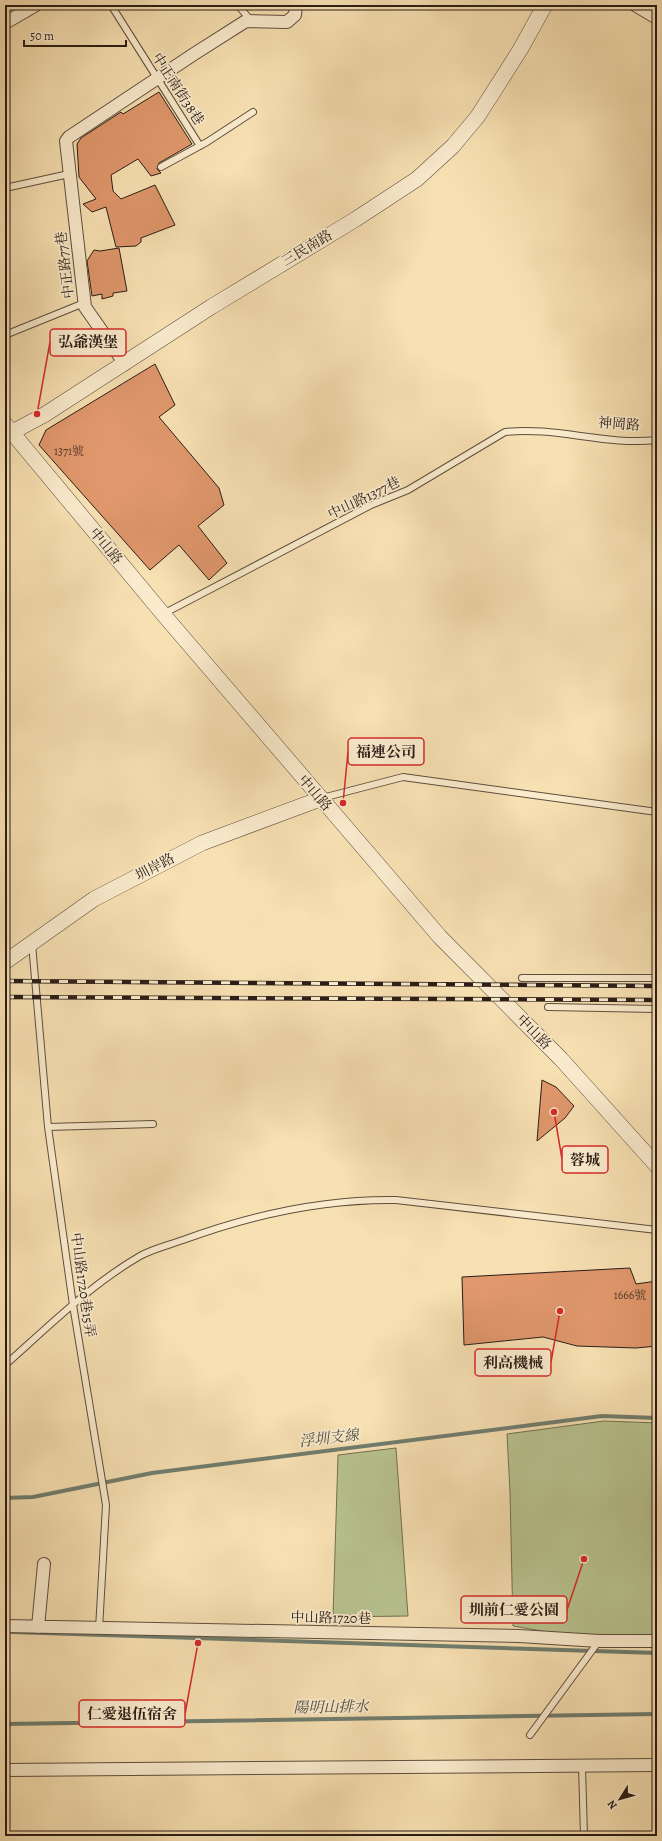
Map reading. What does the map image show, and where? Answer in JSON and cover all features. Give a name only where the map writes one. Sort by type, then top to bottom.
[{"type":"street","points":[[5,23],[36,5]]},
{"type":"street","points":[[157,79],[246,21],[287,22],[295,15],[296,5]]},
{"type":"street","name":"三民南路","points":[[8,431],[44,416],[211,307],[356,219],[416,179],[453,146],[478,116],[520,50],[546,5]]},
{"type":"street","points":[[635,5],[657,18]]},
{"type":"street","name":"中正路77巷","points":[[125,364],[85,307],[66,141],[74,133],[157,79]]},
{"type":"street","name":"中山路","points":[[8,431],[320,799],[440,937],[561,1059],[657,1166]]},
{"type":"street","name":"圳岸路","points":[[5,962],[94,899],[202,843],[320,799]]},
{"type":"street","points":[[38,1627],[44,1564]]},
{"type":"street","name":"中山路1720巷","points":[[5,1626],[519,1636],[597,1644],[657,1641]]},
{"type":"street","points":[[5,1770],[657,1765]]},
{"type":"lane","name":"中正南街38巷","points":[[111,5],[200,146]]},
{"type":"lane","points":[[238,5],[251,21]]},
{"type":"lane","points":[[161,167],[200,146],[254,112]]},
{"type":"lane","points":[[5,188],[69,174]]},
{"type":"lane","points":[[5,335],[84,303]]},
{"type":"lane","name":"中山路1377巷","points":[[163,614],[372,505],[408,490],[504,432],[523,430],[579,436]]},
{"type":"lane","name":"神岡路","points":[[579,436],[644,441],[657,440]]},
{"type":"lane","points":[[320,799],[403,777],[657,812]]},
{"type":"lane","name":"中山路1720巷15弄","points":[[32,944],[48,1127],[73,1305],[106,1504],[99,1629]]},
{"type":"lane","points":[[522,978],[657,978]]},
{"type":"lane","points":[[548,1006],[657,1009]]},
{"type":"lane","points":[[48,1127],[152,1124]]},
{"type":"lane","points":[[5,1365],[73,1305],[99,1284],[141,1255],[204,1232],[250,1218],[306,1206],[367,1199],[396,1200],[657,1230]]},
{"type":"lane","points":[[530,1735],[597,1644]]},
{"type":"lane","points":[[582,1766],[584,1836]]},
{"type":"green space","points":[[604,1421],[657,1423],[657,1641],[599,1641],[513,1626],[507,1434]]},
{"type":"green space","points":[[396,1448],[408,1616],[333,1617],[338,1455]]},
{"type":"building","points":[[159,92],[192,144],[159,163],[157,169],[161,173],[151,176],[138,159],[111,175],[113,191],[121,199],[155,185],[175,225],[141,238],[141,242],[136,246],[116,247],[106,207],[92,212],[83,204],[96,199],[79,177],[77,144],[81,138],[121,112],[123,114]]},
{"type":"building","points":[[119,248],[127,291],[113,293],[113,296],[102,299],[102,294],[92,296],[87,261],[94,250],[100,251]]},
{"type":"building","points":[[155,364],[175,405],[159,417],[219,488],[224,505],[198,526],[227,563],[209,580],[179,545],[150,570],[39,445],[46,430]]},
{"type":"building","points":[[542,1080],[556,1087],[574,1106],[565,1118],[537,1141]]},
{"type":"building","points":[[630,1268],[636,1284],[657,1281],[657,1346],[636,1348],[577,1346],[543,1337],[464,1345],[462,1277]]},
{"type":"waterway","name":"浮圳支線","points":[[5,1498],[33,1497],[152,1473],[602,1416],[657,1418]]},
{"type":"waterway","points":[[12,1632],[657,1653]]},
{"type":"waterway","name":"陽明山排水","points":[[5,1724],[657,1714]]},
{"type":"railway","points":[[5,981],[657,986]]},
{"type":"railway","points":[[5,997],[657,1000]]},
{"type":"place","name":"弘爺漢堡","points":[[37,414]]},
{"type":"place","name":"福連公司","points":[[343,803]]},
{"type":"place","name":"蓉城","points":[[554,1112]]},
{"type":"place","name":"利高機械","points":[[560,1311]]},
{"type":"place","name":"圳前仁愛公園","points":[[584,1559]]},
{"type":"place","name":"仁愛退伍宿舍","points":[[198,1643]]}]
